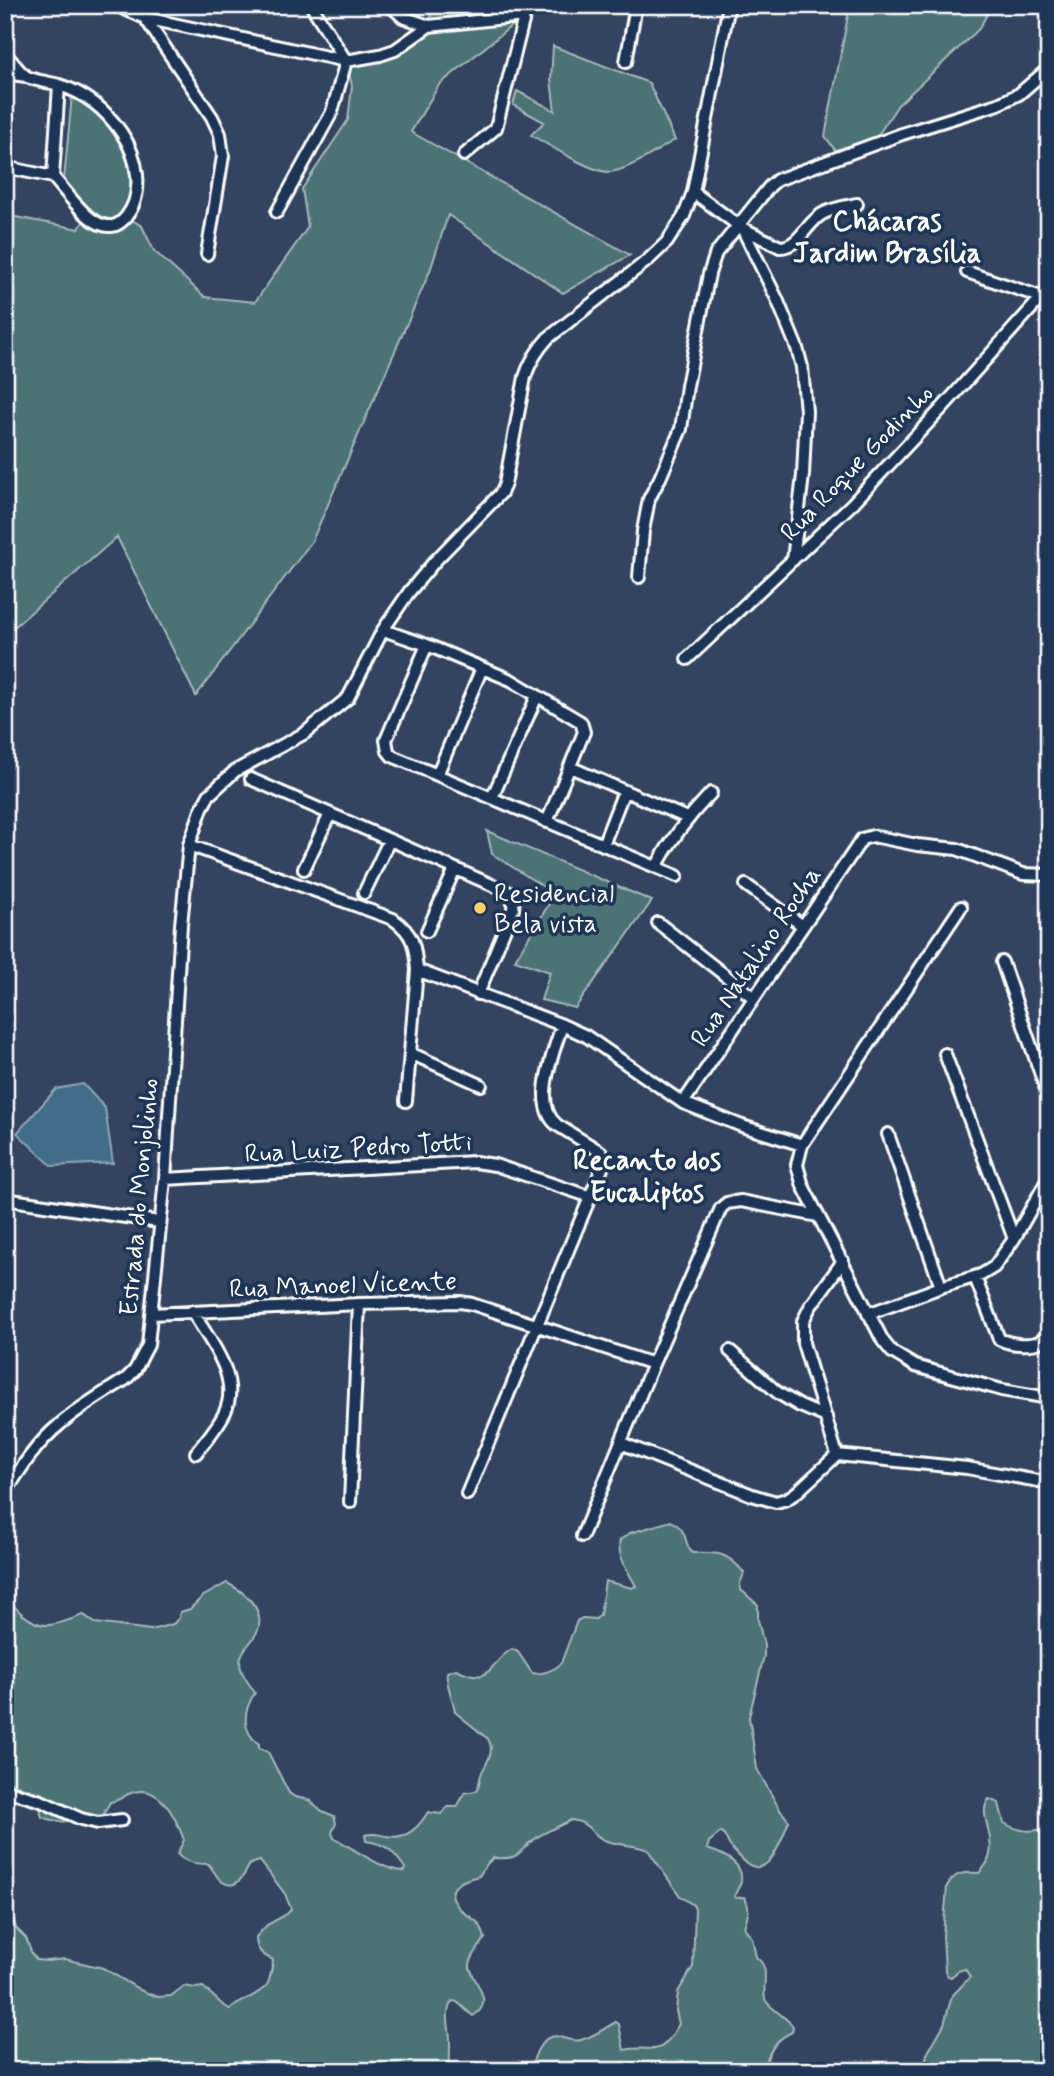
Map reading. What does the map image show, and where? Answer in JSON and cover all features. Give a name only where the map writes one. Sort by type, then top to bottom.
[{"type":"street","points":[[114,5],[145,18],[346,61],[395,50],[429,26],[526,10],[496,128],[464,155]]},
{"type":"street","points":[[277,212],[331,112],[346,61],[311,5]]},
{"type":"street","points":[[390,5],[403,17],[429,26]]},
{"type":"street","points":[[626,62],[636,5]]},
{"type":"street","name":"Estrada do Monjolinho","points":[[5,1493],[26,1460],[59,1424],[126,1379],[135,1370],[148,1345],[165,1180],[181,925],[189,845],[202,808],[209,795],[235,771],[305,733],[348,698],[383,630],[421,577],[501,493],[525,377],[538,349],[548,338],[667,243],[684,216],[693,192],[729,5]]},
{"type":"street","points":[[145,18],[212,117],[220,134],[223,156],[207,254]]},
{"type":"street","points":[[5,54],[26,76]]},
{"type":"street","points":[[639,577],[649,499],[681,429],[709,274],[716,253],[769,186],[777,180],[902,135],[999,104],[1019,93],[1049,68]]},
{"type":"street","points":[[5,73],[59,85],[80,93],[99,106],[122,134],[131,150],[138,183],[136,199],[120,224],[111,227],[100,225],[89,217],[53,177],[5,167]]},
{"type":"street","points":[[53,177],[59,85]]},
{"type":"street","points":[[693,192],[740,226],[780,247],[793,243],[824,212],[858,204]]},
{"type":"street","points":[[740,226],[790,328],[802,367],[806,411],[803,475],[793,560]]},
{"type":"street","points":[[967,272],[1045,293]]},
{"type":"street","name":"Rua Roque Godinho","points":[[687,659],[886,468],[1045,293]]},
{"type":"street","points":[[383,630],[511,680],[583,725],[584,732],[547,822]]},
{"type":"street","points":[[427,645],[386,740],[386,746],[392,756],[677,876]]},
{"type":"street","points":[[438,775],[482,668]]},
{"type":"street","points":[[492,798],[537,695]]},
{"type":"street","points":[[570,767],[687,818]]},
{"type":"street","points":[[251,779],[508,892],[513,899],[513,909],[478,993]]},
{"type":"street","points":[[603,845],[624,791]]},
{"type":"street","points":[[656,867],[687,818],[710,793]]},
{"type":"street","points":[[304,869],[330,814]]},
{"type":"street","name":"Rua Natalino Rocha","points":[[683,1103],[857,844],[866,836],[957,849],[1023,874],[1049,874]]},
{"type":"street","points":[[363,893],[388,841]]},
{"type":"street","points":[[189,845],[393,919],[402,926],[415,946],[417,970],[406,1101]]},
{"type":"street","points":[[427,931],[455,869]]},
{"type":"street","points":[[746,885],[803,926]]},
{"type":"street","points":[[961,907],[802,1144],[797,1159],[798,1171],[868,1314],[892,1352],[915,1366],[1002,1390],[1049,1398]]},
{"type":"street","points":[[658,923],[754,998]]},
{"type":"street","points":[[1002,962],[1049,1098]]},
{"type":"street","points":[[417,970],[562,1025],[608,1051],[683,1103],[742,1126],[802,1144]]},
{"type":"street","points":[[467,1494],[603,1166],[604,1158],[601,1152],[550,1120],[544,1102],[545,1085],[562,1025]]},
{"type":"street","points":[[410,1054],[481,1085]]},
{"type":"street","points":[[945,1054],[1014,1239]]},
{"type":"street","points":[[888,1134],[941,1287]]},
{"type":"street","name":"Rua Luiz Pedro Totti","points":[[165,1180],[475,1162],[495,1165],[591,1197]]},
{"type":"street","points":[[868,1314],[975,1277],[994,1267],[1014,1239],[1049,1177]]},
{"type":"street","points":[[5,1199],[159,1222]]},
{"type":"street","points":[[582,1536],[653,1364],[722,1208],[727,1203],[741,1201],[818,1216]]},
{"type":"street","points":[[837,1455],[803,1343],[803,1321],[843,1261]]},
{"type":"street","points":[[975,1277],[999,1339],[1009,1343],[1033,1343],[1041,1341],[1049,1332]]},
{"type":"street","name":"Rua Manoel Vicente","points":[[151,1314],[460,1302],[653,1364]]},
{"type":"street","points":[[350,1502],[359,1304]]},
{"type":"street","points":[[192,1311],[224,1368],[230,1389],[225,1412],[196,1453]]},
{"type":"street","points":[[730,1351],[778,1393],[826,1417]]},
{"type":"street","points":[[621,1443],[776,1502],[797,1492],[837,1455],[967,1468],[1049,1483]]},
{"type":"street","points":[[5,1790],[41,1801],[81,1819],[98,1823],[122,1820]]},
{"type":"green space","points":[[433,5],[511,5],[510,27],[439,85],[411,132],[630,255],[563,293],[448,215],[430,271],[312,541],[196,696],[117,537],[5,635],[5,215],[79,229],[89,211],[64,180],[72,95],[96,111],[117,138],[129,169],[131,184],[129,198],[122,214],[142,226],[154,251],[205,297],[255,302],[308,227],[302,189],[348,120],[352,86],[345,54],[395,48],[430,25]]},
{"type":"green space","points":[[850,5],[992,5],[979,29],[898,105],[876,138],[835,150],[825,136]]},
{"type":"green space","points":[[553,46],[649,83],[675,140],[635,163],[611,172],[582,164],[531,135],[544,122],[513,105],[517,91],[555,111],[551,80]]},
{"type":"green space","points":[[487,831],[652,901],[575,1008],[541,1000],[550,972],[515,960],[555,894],[492,854]]},
{"type":"green space","points":[[671,1521],[681,1529],[692,1553],[721,1555],[733,1561],[744,1573],[741,1590],[758,1605],[764,1656],[749,1717],[757,1769],[789,1821],[772,1857],[759,1867],[750,1866],[738,1855],[721,1832],[709,1842],[707,1849],[730,1859],[739,1869],[741,1881],[734,1896],[744,1897],[748,1904],[744,1927],[752,1938],[756,1957],[763,1966],[765,1999],[793,2026],[792,2032],[777,2043],[767,2059],[774,2071],[582,2071],[569,2067],[559,2071],[530,2071],[539,2047],[548,2038],[553,2036],[581,2040],[616,2022],[619,2024],[624,2050],[661,2047],[679,2024],[676,2011],[678,1992],[693,1967],[695,1909],[680,1896],[648,1850],[604,1840],[585,1825],[571,1820],[540,1835],[515,1856],[493,1858],[479,1876],[460,1883],[453,1890],[455,1902],[479,1924],[485,1938],[470,1963],[482,1993],[483,2005],[480,2011],[473,2016],[457,2002],[452,2001],[450,2006],[449,2071],[159,2071],[135,2061],[120,2060],[97,2071],[5,2071],[5,1911],[13,1917],[16,1928],[26,1938],[37,1960],[65,1959],[103,1968],[142,1991],[158,1997],[171,1996],[184,1986],[203,1987],[230,2009],[268,1983],[273,1960],[260,1952],[256,1937],[267,1925],[291,1909],[285,1894],[260,1861],[250,1864],[238,1882],[230,1885],[219,1879],[208,1864],[191,1862],[180,1857],[177,1854],[184,1840],[176,1822],[165,1804],[150,1793],[131,1793],[110,1802],[102,1818],[75,1816],[67,1821],[59,1821],[42,1817],[40,1795],[6,1780],[5,1595],[22,1614],[39,1624],[55,1624],[84,1615],[95,1623],[151,1630],[173,1624],[179,1618],[180,1612],[190,1609],[202,1597],[227,1583],[240,1591],[251,1601],[259,1622],[256,1635],[243,1652],[240,1663],[243,1675],[255,1693],[246,1713],[249,1733],[259,1744],[259,1748],[268,1752],[289,1793],[309,1800],[322,1811],[334,1816],[334,1838],[378,1863],[404,1871],[405,1868],[393,1853],[384,1846],[366,1841],[365,1835],[401,1836],[421,1823],[428,1812],[441,1814],[448,1807],[457,1807],[465,1793],[478,1789],[481,1774],[490,1756],[488,1739],[455,1712],[447,1672],[456,1669],[477,1676],[484,1675],[512,1649],[518,1652],[532,1673],[544,1673],[556,1668],[561,1663],[577,1621],[582,1618],[596,1619],[600,1615],[605,1581],[632,1588],[636,1586],[621,1558],[620,1540],[630,1533]]},
{"type":"green space","points":[[989,1799],[999,1803],[1004,1823],[1010,1826],[1026,1831],[1049,1827],[1049,2071],[923,2071],[927,2054],[944,2024],[952,1996],[970,1977],[965,1969],[951,1977],[945,1971],[943,1936],[947,1886],[960,1874],[979,1873],[987,1863],[991,1843],[985,1806]]},
{"type":"water","points":[[83,1084],[105,1108],[113,1163],[52,1166],[17,1133],[56,1089]]},
{"type":"place","name":"Residencial Bela vista","points":[[480,908]]},
{"type":"district","name":"Chácaras Jardim Brasília","points":[[887,236]]},
{"type":"district","name":"Recanto dos Eucaliptos","points":[[647,1175]]}]
